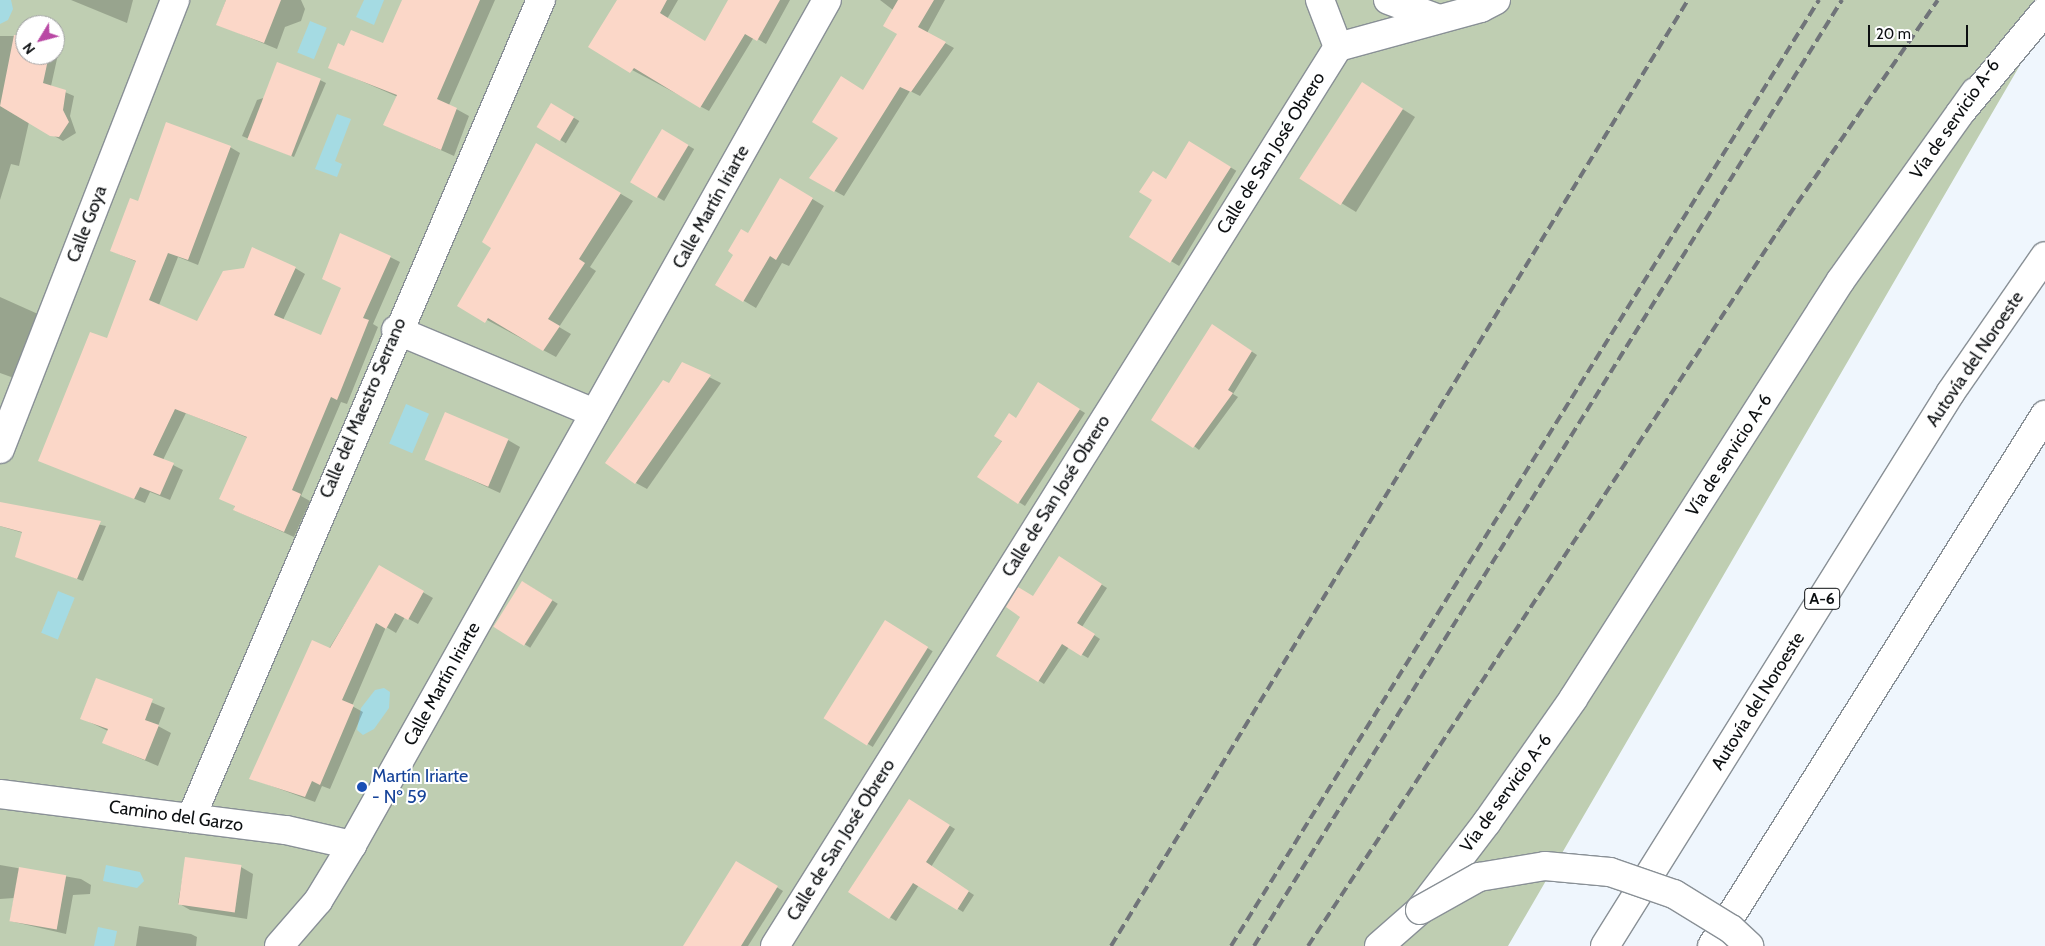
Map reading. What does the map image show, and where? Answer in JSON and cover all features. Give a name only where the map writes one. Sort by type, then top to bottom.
[{"type":"main road","name":"Calle Goya","points":[[0,449],[175,0]]},
{"type":"main road","name":"Calle del Maestro Serrano","points":[[191,818],[396,330],[541,0]]},
{"type":"main road","name":"Calle Martín Iriarte","points":[[279,946],[318,902],[352,845],[827,0]]},
{"type":"main road","points":[[1320,0],[1338,47],[1438,19],[1496,0]]},
{"type":"main road","points":[[1388,0],[1438,19]]},
{"type":"main road","name":"Vía de servicio A-6","points":[[1420,910],[1573,699],[1841,280],[2038,0]]},
{"type":"main road","points":[[1960,112],[2045,11]]},
{"type":"main road","name":"Calle de San José Obrero","points":[[775,946],[1338,47]]},
{"type":"main road","name":"Autovía del Noroeste","points":[[1605,946],[1951,392],[2045,256]]},
{"type":"main road","points":[[396,330],[594,414]]},
{"type":"main road","points":[[1712,946],[2045,415]]},
{"type":"main road","name":"Camino del Garzo","points":[[0,794],[286,830],[352,845]]},
{"type":"main road","points":[[1379,946],[1420,910],[1479,877],[1545,866],[1610,872],[1674,894],[1731,929],[1749,946]]},
{"type":"green space","points":[[0,0],[2045,0],[2045,22],[1508,946],[0,946]]},
{"type":"water","points":[[0,0],[11,0],[13,9],[8,20],[0,24]]},
{"type":"water","points":[[364,0],[384,0],[374,25],[356,17]]},
{"type":"water","points":[[310,21],[327,28],[314,59],[297,53]]},
{"type":"water","points":[[337,114],[351,119],[335,161],[342,164],[337,177],[315,169]]},
{"type":"water","points":[[406,404],[429,414],[412,453],[389,444]]},
{"type":"water","points":[[58,591],[75,598],[58,639],[41,633]]},
{"type":"water","points":[[384,688],[390,692],[389,708],[374,729],[363,735],[357,730],[361,708],[375,690]]},
{"type":"water","points":[[106,865],[140,872],[144,881],[137,888],[103,881]]},
{"type":"water","points":[[98,927],[117,931],[114,946],[94,946]]},
{"type":"building","points":[[226,0],[281,0],[264,43],[216,25]]},
{"type":"building","points":[[402,0],[480,0],[437,99],[457,108],[441,150],[383,125],[397,95],[328,68],[338,43],[344,46],[351,30],[383,43]]},
{"type":"building","points":[[617,0],[667,0],[660,13],[705,41],[728,0],[780,0],[757,41],[745,34],[700,108],[634,68],[630,73],[588,47]]},
{"type":"building","points":[[898,0],[934,0],[918,27],[946,42],[911,92],[900,87],[834,192],[809,178],[838,138],[812,122],[841,76],[863,90],[897,34],[883,26]]},
{"type":"building","points":[[15,35],[15,65],[47,65],[43,83],[66,90],[63,110],[69,122],[59,137],[50,136],[0,106]]},
{"type":"building","points":[[277,62],[321,79],[291,156],[247,139]]},
{"type":"building","points":[[1362,82],[1403,109],[1340,205],[1299,178]]},
{"type":"building","points":[[551,103],[574,117],[560,141],[537,127]]},
{"type":"building","points":[[166,122],[231,146],[188,260],[168,253],[149,300],[197,321],[223,271],[244,268],[252,247],[296,267],[274,315],[321,335],[341,288],[322,279],[340,233],[391,256],[363,318],[369,320],[337,400],[331,397],[292,490],[301,494],[284,532],[233,510],[235,506],[219,499],[247,437],[175,409],[153,455],[174,463],[160,495],[140,487],[134,499],[38,461],[90,332],[107,338],[136,261],[110,251],[130,198],[138,201]]},
{"type":"building","points":[[662,129],[689,145],[657,198],[630,182]]},
{"type":"building","points":[[1189,141],[1231,167],[1170,263],[1129,237],[1152,200],[1139,192],[1153,171],[1166,179]]},
{"type":"building","points":[[536,143],[621,193],[579,259],[585,263],[548,319],[560,326],[543,351],[488,318],[485,323],[457,306],[491,248],[482,242]]},
{"type":"building","points":[[780,178],[813,198],[776,260],[770,256],[743,302],[715,285],[733,255],[728,251],[741,229],[748,233]]},
{"type":"building","points":[[1212,324],[1252,351],[1228,390],[1233,393],[1193,448],[1151,420]]},
{"type":"building","points":[[682,362],[711,375],[635,484],[605,463],[663,380],[669,383]]},
{"type":"building","points":[[1038,382],[1080,409],[1018,504],[977,477],[1002,441],[994,436],[1009,413],[1016,418]]},
{"type":"building","points":[[445,412],[509,439],[488,487],[425,460]]},
{"type":"building","points":[[0,502],[101,521],[77,579],[15,557],[22,532],[0,526]]},
{"type":"building","points":[[1059,556],[1102,584],[1077,623],[1095,634],[1081,656],[1062,644],[1038,682],[996,656],[1020,617],[1006,607],[1018,587],[1033,596]]},
{"type":"building","points":[[379,565],[424,591],[408,620],[395,613],[386,629],[376,623],[342,700],[354,705],[320,785],[312,781],[305,797],[249,779],[312,640],[330,648]]},
{"type":"building","points":[[522,581],[553,600],[524,646],[493,627]]},
{"type":"building","points":[[885,620],[928,647],[867,745],[824,718]]},
{"type":"building","points":[[96,678],[153,699],[145,720],[159,725],[145,760],[102,743],[108,729],[80,719]]},
{"type":"building","points":[[909,799],[950,825],[926,862],[969,891],[957,910],[913,883],[889,919],[848,892]]},
{"type":"building","points":[[185,857],[241,865],[235,912],[178,905]]},
{"type":"building","points":[[736,861],[778,886],[741,946],[683,946]]},
{"type":"building","points":[[19,867],[66,875],[57,929],[9,921]]},
{"type":"railway","points":[[1111,946],[1688,0]]},
{"type":"railway","points":[[1231,946],[1819,0]]},
{"type":"railway","points":[[1254,946],[1842,0]]},
{"type":"railway","points":[[1308,946],[1780,228],[1938,0]]},
{"type":"place","name":"Martín Iriarte - Nº 59","points":[[362,787]]}]
